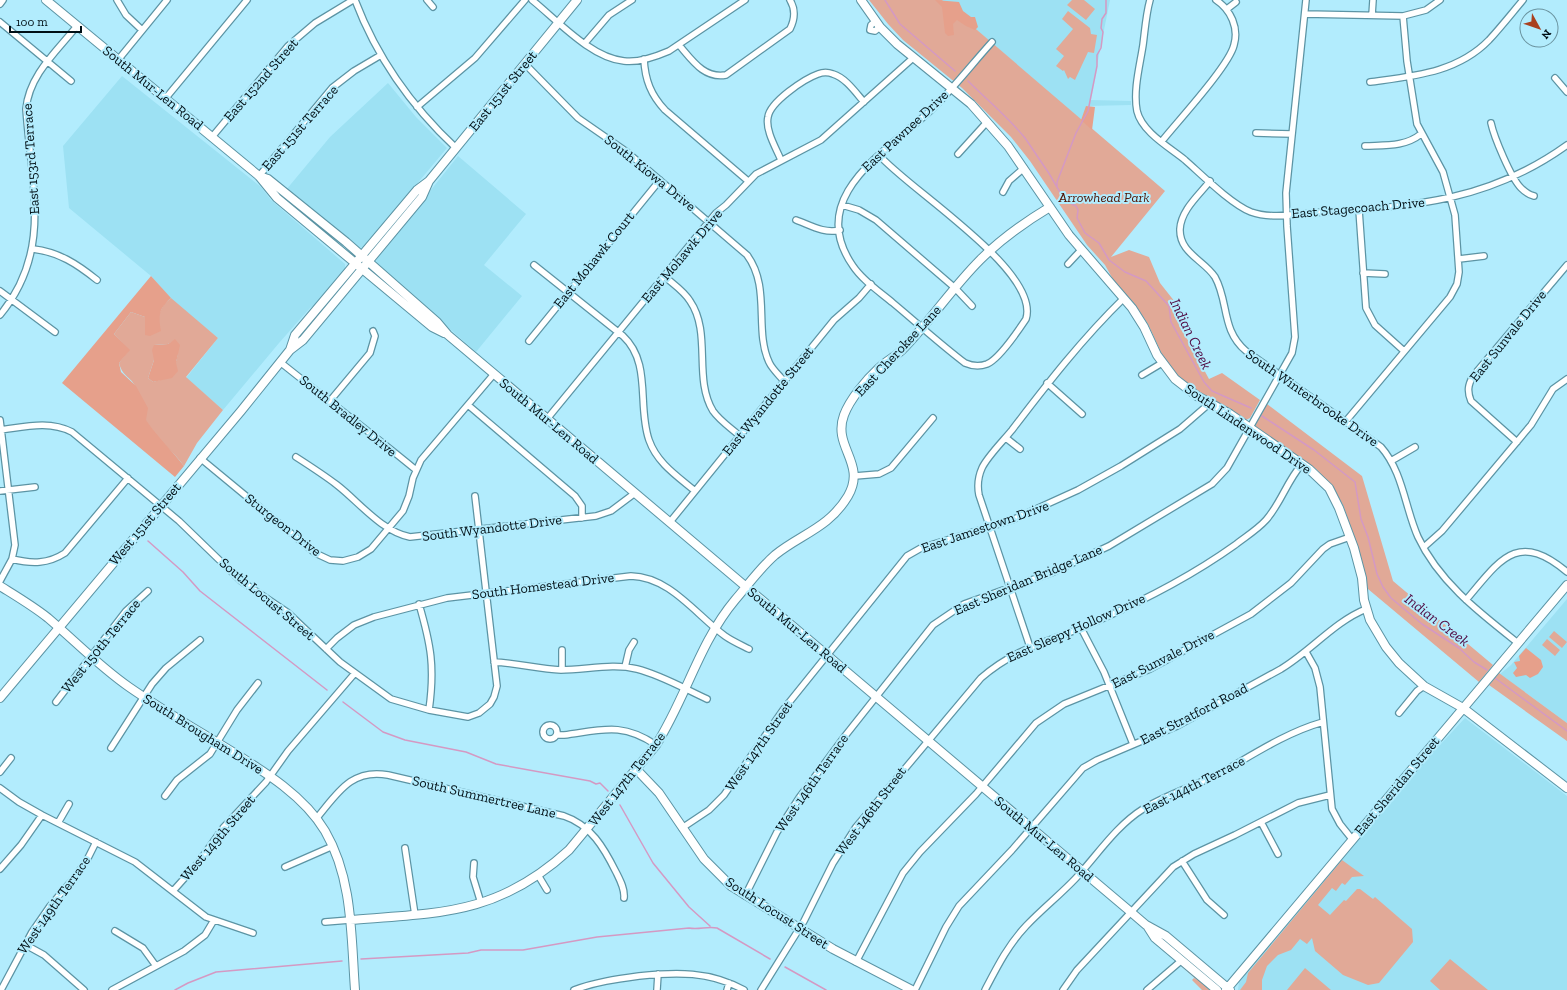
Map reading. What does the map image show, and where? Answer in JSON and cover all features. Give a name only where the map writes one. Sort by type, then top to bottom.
[{"type":"street","points":[[0,4],[3,0]]},
{"type":"street","name":"South Mur-Len Road","points":[[46,0],[259,176],[277,198],[437,322],[448,335],[746,588],[1146,925],[1166,936],[1228,989]]},
{"type":"street","points":[[117,0],[126,15],[142,30]]},
{"type":"street","points":[[118,60],[167,0]]},
{"type":"street","points":[[165,99],[247,0]]},
{"type":"street","points":[[354,0],[381,55],[401,88],[456,148]]},
{"type":"street","name":"East 152nd Street","points":[[212,137],[288,46],[315,22],[354,0]]},
{"type":"street","points":[[427,0],[433,7]]},
{"type":"street","points":[[417,107],[475,58],[525,0]]},
{"type":"street","points":[[532,0],[597,52],[616,60],[626,61],[655,57],[679,45],[745,0]]},
{"type":"street","name":"East 151st Street","points":[[362,263],[422,197],[429,181],[577,0]]},
{"type":"street","points":[[585,43],[609,15],[632,0]]},
{"type":"street","points":[[679,45],[702,71],[715,76],[726,74],[790,29],[795,16],[790,0]]},
{"type":"street","name":"South Lindenwood Drive","points":[[861,0],[878,24],[913,58],[952,88],[979,112],[1024,168],[1081,250],[1124,298],[1144,327],[1162,363],[1175,379],[1302,464],[1329,488],[1339,508],[1350,537],[1362,578],[1366,609],[1376,632],[1398,663],[1424,686],[1463,708],[1567,788]]},
{"type":"street","name":"East Stagecoach Drive","points":[[1150,0],[1136,101],[1141,120],[1162,141],[1210,181],[1248,210],[1261,215],[1359,210],[1417,205],[1451,198],[1487,187],[1514,176],[1567,145]]},
{"type":"street","points":[[1162,141],[1212,80],[1234,47],[1236,36],[1233,22],[1227,10],[1216,0]]},
{"type":"street","name":"East Sheridan Bridge Lane","points":[[876,697],[924,636],[943,617],[964,604],[1051,573],[1109,546],[1212,484],[1227,468],[1248,427],[1292,353],[1295,337],[1286,214],[1286,193],[1306,0]]},
{"type":"street","points":[[1372,15],[1373,0]]},
{"type":"street","points":[[1305,14],[1403,16],[1426,10],[1440,0]]},
{"type":"street","points":[[1370,82],[1409,77],[1441,70],[1467,58],[1489,40],[1523,0]]},
{"type":"street","points":[[1227,10],[1236,2]]},
{"type":"street","points":[[1346,421],[1455,288],[1458,280],[1459,259],[1455,215],[1443,172],[1421,134],[1414,113],[1404,36],[1403,16]]},
{"type":"street","points":[[0,22],[71,81]]},
{"type":"street","name":"East 153rd Terrace","points":[[0,315],[12,300],[23,279],[30,260],[32,249],[35,212],[26,108],[31,85],[78,26]]},
{"type":"street","name":"East Pawnee Drive","points":[[879,155],[901,177],[960,223],[989,251],[1015,282],[1027,300],[1028,306],[1026,319],[995,358],[980,366],[965,363],[858,272],[850,261],[844,248],[840,230],[842,205],[852,182],[879,155],[931,110],[992,42]]},
{"type":"street","name":"East 151st Terrace","points":[[259,176],[332,88],[354,71],[381,55]]},
{"type":"street","name":"East Mohawk Drive","points":[[547,419],[708,221],[748,181],[763,169],[821,140],[913,58]]},
{"type":"street","points":[[644,59],[645,74],[658,102],[665,110],[748,181]]},
{"type":"street","name":"South Kiowa Drive","points":[[524,64],[578,118],[627,152],[744,250],[754,266],[759,282],[766,355],[772,367],[784,381]]},
{"type":"street","points":[[781,160],[769,129],[768,116],[773,105],[788,93],[819,74],[828,73],[840,77],[864,102]]},
{"type":"street","points":[[1555,78],[1567,92]]},
{"type":"street","points":[[958,154],[987,122]]},
{"type":"street","points":[[1491,123],[1494,135],[1521,188],[1534,196]]},
{"type":"street","points":[[1256,133],[1292,134]]},
{"type":"street","points":[[1365,146],[1406,143],[1421,134]]},
{"type":"street","points":[[1003,192],[1010,181],[1024,168]]},
{"type":"street","name":"South Mur-Len Road","points":[[259,176],[268,178],[322,222],[362,263]]},
{"type":"street","name":"East Mohawk Court","points":[[529,341],[568,291],[660,180]]},
{"type":"street","name":"South Winterbrooke Drive","points":[[1210,181],[1183,217],[1180,232],[1181,239],[1187,250],[1214,276],[1234,340],[1246,352],[1377,443],[1391,461],[1414,526],[1424,547],[1446,580],[1466,600],[1518,643]]},
{"type":"street","points":[[842,205],[859,210],[876,220],[955,288],[972,306]]},
{"type":"street","points":[[291,209],[296,207],[310,218],[322,222]]},
{"type":"street","name":"East Cherokee Lane","points":[[855,476],[851,459],[842,434],[844,414],[850,403],[871,377],[903,349],[989,251],[1014,230],[1050,207]]},
{"type":"street","points":[[1359,210],[1365,301],[1368,314],[1376,325],[1404,351]]},
{"type":"street","points":[[796,220],[830,232],[840,230]]},
{"type":"street","points":[[32,249],[62,256],[77,264],[97,280]]},
{"type":"street","points":[[1068,264],[1081,250]]},
{"type":"street","points":[[1459,259],[1484,256]]},
{"type":"street","name":"West 151st Street","points":[[0,698],[236,417],[290,350],[303,340],[362,263]]},
{"type":"street","points":[[534,265],[618,332],[632,346],[638,359],[646,429],[653,450],[666,467],[695,491]]},
{"type":"street","name":"East Sunvale Drive","points":[[1518,442],[1471,401],[1469,395],[1469,383],[1473,376],[1567,265]]},
{"type":"street","points":[[1363,273],[1385,274]]},
{"type":"street","points":[[664,276],[686,295],[694,308],[700,324],[705,388],[708,400],[716,415],[740,436]]},
{"type":"street","name":"East Wyandotte Street","points":[[670,522],[834,320],[859,298],[871,284]]},
{"type":"street","points":[[0,291],[55,332]]},
{"type":"street","points":[[1030,647],[978,495],[978,477],[986,461],[1006,438],[1047,383],[1098,324],[1124,298]]},
{"type":"street","points":[[329,402],[370,353],[375,336],[373,331]]},
{"type":"street","name":"South Bradley Drive","points":[[280,362],[329,402],[362,425],[416,470]]},
{"type":"street","points":[[1142,375],[1162,363]]},
{"type":"street","points":[[390,528],[407,503],[416,470],[427,453],[494,374]]},
{"type":"street","points":[[1424,547],[1442,531],[1467,502],[1531,425],[1548,396],[1567,379]]},
{"type":"street","points":[[1047,383],[1082,414]]},
{"type":"street","name":"East Jamestown Drive","points":[[827,655],[907,556],[921,548],[990,528],[1052,503],[1107,475],[1180,429],[1210,403]]},
{"type":"street","points":[[468,405],[575,496],[582,506],[582,518]]},
{"type":"street","points":[[746,588],[775,556],[813,532],[830,518],[848,496],[855,476],[879,474],[890,468],[934,418]]},
{"type":"street","points":[[0,420],[15,545],[12,559],[0,581]]},
{"type":"street","name":"South Locust Street","points":[[1,430],[46,424],[66,428],[78,436],[161,505],[194,535],[229,571],[255,591],[287,612],[326,649],[355,673],[391,699],[429,710],[468,717],[485,710],[490,704],[496,691],[479,530]]},
{"type":"street","points":[[1006,438],[1020,449]]},
{"type":"street","points":[[1391,461],[1415,447]]},
{"type":"street","name":"South Wyandotte Drive","points":[[296,457],[323,475],[390,528],[405,536],[419,537],[582,518],[611,511],[635,493]]},
{"type":"street","name":"Sturgeon Drive","points":[[200,458],[309,548],[324,558],[343,561],[358,557],[371,549],[390,528]]},
{"type":"street","name":"East Sleepy Hollow Drive","points":[[927,740],[981,678],[1007,658],[1030,647],[1114,614],[1185,576],[1252,532],[1272,512],[1294,473],[1302,464]]},
{"type":"street","points":[[12,559],[39,563],[52,560],[65,553],[128,478]]},
{"type":"street","points":[[0,491],[35,487]]},
{"type":"street","points":[[474,496],[479,530]]},
{"type":"street","name":"East Sunvale Drive","points":[[856,962],[903,873],[920,852],[982,786],[1030,729],[1046,715],[1064,704],[1110,687],[1175,656],[1251,614],[1291,583],[1323,549],[1330,544],[1350,537]]},
{"type":"street","points":[[1466,600],[1496,565],[1506,557],[1518,552],[1532,551],[1541,554],[1550,558],[1567,572]]},
{"type":"street","name":"South Homestead Drive","points":[[326,649],[354,625],[374,617],[419,604],[486,592],[622,576],[640,576],[664,585],[715,628],[731,640],[749,650]]},
{"type":"street","name":"East Sheridan Street","points":[[1228,989],[1352,839],[1567,585]]},
{"type":"street","name":"South Brougham Drive","points":[[0,586],[39,612],[114,676],[270,776],[297,798],[316,819],[333,846],[344,874],[350,920],[355,990]]},
{"type":"street","name":"West 147th Terrace","points":[[350,920],[459,910],[481,903],[512,891],[538,875],[569,850],[637,770],[656,745],[666,729],[703,648],[715,628],[746,588]]},
{"type":"street","name":"West 150th Terrace","points":[[56,702],[91,655],[131,606],[148,591]]},
{"type":"street","points":[[419,604],[428,635],[433,662],[429,710]]},
{"type":"street","name":"East Stratford Road","points":[[915,990],[946,927],[959,906],[1032,828],[1083,768],[1091,762],[1190,719],[1281,668],[1306,652],[1346,620],[1366,609]]},
{"type":"street","points":[[1081,628],[1110,687],[1133,744]]},
{"type":"street","points":[[111,748],[143,696],[166,668],[200,640]]},
{"type":"street","points":[[625,668],[629,650],[634,642]]},
{"type":"street","points":[[562,650],[562,670]]},
{"type":"street","points":[[1306,652],[1318,677],[1332,809],[1337,820],[1352,839]]},
{"type":"street","name":"West 147th Street","points":[[682,828],[709,810],[724,795],[764,735],[827,655]]},
{"type":"street","points":[[494,662],[562,670],[613,666],[625,668],[647,673],[707,699]]},
{"type":"street","name":"West 149th Street","points":[[173,891],[198,863],[223,828],[270,776],[288,751],[355,673]]},
{"type":"street","points":[[165,796],[177,780],[210,754],[237,710],[258,683]]},
{"type":"street","points":[[1399,713],[1417,691],[1424,686]]},
{"type":"street","name":"West 146th Terrace","points":[[745,896],[777,832],[798,798],[876,697]]},
{"type":"street","name":"East 144th Terrace","points":[[985,990],[1001,959],[1016,938],[1082,871],[1120,828],[1144,809],[1220,773],[1296,731],[1323,722]]},
{"type":"street","points":[[557,735],[564,736],[613,729],[625,730],[640,735],[656,745]]},
{"type":"street","name":"West 146th Street","points":[[761,990],[799,929],[833,863],[852,833],[872,806],[927,740]]},
{"type":"street","points":[[0,772],[11,758]]},
{"type":"street","name":"South Locust Street","points":[[637,770],[659,793],[682,828],[715,872],[745,896],[799,929],[856,962],[912,990]]},
{"type":"street","name":"South Summertree Lane","points":[[316,819],[341,789],[353,779],[367,774],[379,773],[564,816],[575,821],[587,830],[602,846],[620,881],[624,898]]},
{"type":"street","points":[[0,788],[19,802],[42,815],[135,862],[173,891],[192,908],[214,920],[253,933]]},
{"type":"street","points":[[1063,990],[1077,970],[1132,913],[1160,879],[1182,861],[1298,803],[1330,795]]},
{"type":"street","points":[[58,823],[68,804]]},
{"type":"street","points":[[0,869],[21,845],[42,815]]},
{"type":"street","points":[[1261,822],[1278,854]]},
{"type":"street","name":"West 149th Terrace","points":[[1,990],[24,944],[50,906],[87,860],[96,842]]},
{"type":"street","points":[[285,867],[333,846]]},
{"type":"street","points":[[405,848],[415,915]]},
{"type":"street","points":[[1182,861],[1207,900],[1224,915]]},
{"type":"street","points":[[474,863],[473,877],[481,903]]},
{"type":"street","points":[[538,875],[548,890]]},
{"type":"street","points":[[112,990],[198,942],[205,935],[214,920]]},
{"type":"street","points":[[325,922],[350,920]]},
{"type":"street","name":"South Mur-Len Road","points":[[1146,925],[1156,938],[1217,990]]},
{"type":"street","points":[[115,930],[143,948],[156,966]]},
{"type":"street","points":[[24,944],[44,955],[84,990]]},
{"type":"street","points":[[1146,990],[1182,960]]},
{"type":"street","points":[[574,990],[603,981],[678,972],[696,974],[729,983],[744,990]]},
{"type":"street","points":[[657,990],[658,974]]},
{"type":"street","points":[[727,990],[729,983]]},
{"type":"shaded area","points":[[935,0],[959,2],[963,11],[971,17],[975,17],[978,27],[975,30],[957,20],[953,24],[954,35],[948,36],[945,33],[942,7]]},
{"type":"shaded area","points":[[942,0],[1110,0],[1090,100],[1131,101],[1131,105],[1087,106],[1081,120]]},
{"type":"shaded area","points":[[122,76],[261,187],[271,200],[345,264],[345,269],[317,303],[310,308],[279,343],[223,410],[186,378],[218,338],[174,302],[151,276],[69,208],[63,146]]},
{"type":"shaded area","points":[[388,83],[416,117],[447,148],[364,247],[359,248],[302,201],[286,190],[330,137]]},
{"type":"shaded area","points":[[1086,106],[1095,107],[1092,130],[1081,120]]},
{"type":"shaded area","points":[[458,156],[526,214],[484,265],[522,296],[476,352],[378,266],[376,261],[378,256]]},
{"type":"shaded area","points":[[151,276],[171,298],[164,305],[160,313],[161,331],[150,336],[145,335],[145,317],[131,312],[114,334],[130,350],[119,363],[121,372],[136,386],[148,408],[146,420],[184,466],[175,477],[62,383]]},
{"type":"shaded area","points":[[175,339],[180,345],[176,363],[178,371],[172,378],[153,382],[148,378],[154,360],[152,350],[154,345],[168,344]]},
{"type":"shaded area","points":[[1567,599],[1567,723],[1500,674],[1511,665]]},
{"type":"shaded area","points":[[1526,648],[1541,660],[1543,667],[1538,674],[1530,678],[1526,675],[1516,677],[1513,673],[1517,668],[1514,662],[1520,661],[1519,656]]},
{"type":"shaded area","points":[[1465,718],[1567,796],[1567,990],[1238,990],[1239,982],[1246,973],[1425,761]]},
{"type":"green space","name":"Arrowhead Park","points":[[869,0],[942,0],[1165,191],[1111,257],[1129,250],[1149,257],[1160,283],[1175,302],[1174,315],[1209,379],[1222,373],[1260,400],[1250,418],[1246,420],[1243,419],[1201,394],[1177,375],[1165,361],[1148,324],[1134,303],[1115,283],[1105,265],[1087,245],[1030,161],[1011,137],[962,88],[903,40]]},
{"type":"green space","points":[[1072,0],[1084,0],[1095,9],[1086,20],[1067,5]]},
{"type":"green space","points":[[1068,11],[1090,28],[1091,34],[1097,35],[1094,53],[1088,52],[1075,80],[1070,77],[1068,79],[1064,70],[1063,71],[1056,66],[1064,56],[1056,49],[1073,29],[1062,19]]},
{"type":"green space","points":[[171,298],[218,338],[186,377],[223,410],[197,443],[184,466],[149,427],[143,413],[136,388],[125,375],[119,363],[129,350],[114,334],[131,312],[145,317],[158,316],[164,304]],"holes":[[[175,340],[177,360],[173,368],[167,378],[153,382],[148,378],[154,360],[154,345],[168,344]]]},
{"type":"green space","points":[[1267,404],[1362,476],[1393,581],[1493,665],[1479,682],[1368,589],[1354,536],[1343,505],[1333,487],[1316,469],[1255,426]]},
{"type":"green space","points":[[1554,631],[1567,642],[1562,648],[1549,637]]},
{"type":"green space","points":[[1547,639],[1560,650],[1555,656],[1542,645]]},
{"type":"green space","points":[[1499,673],[1567,723],[1567,741],[1489,685]]},
{"type":"green space","points":[[1342,860],[1364,876],[1352,877],[1345,885],[1342,883],[1336,891],[1332,888],[1318,905],[1330,915],[1344,900],[1346,901],[1357,889],[1360,889],[1373,899],[1375,897],[1412,929],[1413,942],[1379,983],[1368,985],[1343,975],[1315,951],[1312,938],[1307,944],[1300,939],[1291,950],[1278,955],[1267,966],[1262,980],[1262,990],[1240,990],[1246,982],[1248,973]]},
{"type":"green space","points":[[1450,959],[1488,990],[1440,990],[1430,981]]},
{"type":"green space","points":[[1181,966],[1184,966],[1211,990],[1202,990],[1192,980],[1194,978],[1198,981]]},
{"type":"green space","points":[[1305,968],[1331,990],[1287,990]]},
{"type":"waterway","name":"Indian Creek","points":[[885,0],[900,24],[955,71]]},
{"type":"waterway","points":[[1057,187],[1057,182],[1076,133],[1088,111],[1097,66],[1097,55],[1101,48],[1103,32],[1101,28],[1102,19],[1106,13],[1106,0]]},
{"type":"waterway","name":"Indian Creek","points":[[968,81],[1005,116],[1025,138],[1062,195],[1066,200],[1076,206],[1078,210],[1077,218],[1085,233],[1099,243],[1109,260],[1125,272],[1146,281],[1169,306],[1171,322],[1204,382],[1212,391],[1251,408]]},
{"type":"waterway","name":"Indian Creek","points":[[1262,416],[1314,450],[1355,482],[1361,519],[1368,537],[1377,574],[1383,587],[1391,598],[1422,624],[1459,648],[1474,662],[1487,670]]},
{"type":"waterway","points":[[148,541],[183,572],[200,591],[327,690]]},
{"type":"waterway","name":"Indian Creek","points":[[1495,678],[1567,731]]},
{"type":"waterway","points":[[343,702],[383,732],[405,740],[466,752],[496,764],[590,781],[596,784],[600,783],[608,791]]},
{"type":"waterway","points":[[620,805],[653,863],[689,907],[710,926]]},
{"type":"waterway","points":[[361,959],[468,953],[481,950],[523,950],[597,937],[710,927],[717,928],[770,959]]},
{"type":"waterway","points":[[175,990],[216,972],[342,961]]},
{"type":"waterway","points":[[785,967],[826,990]]}]
